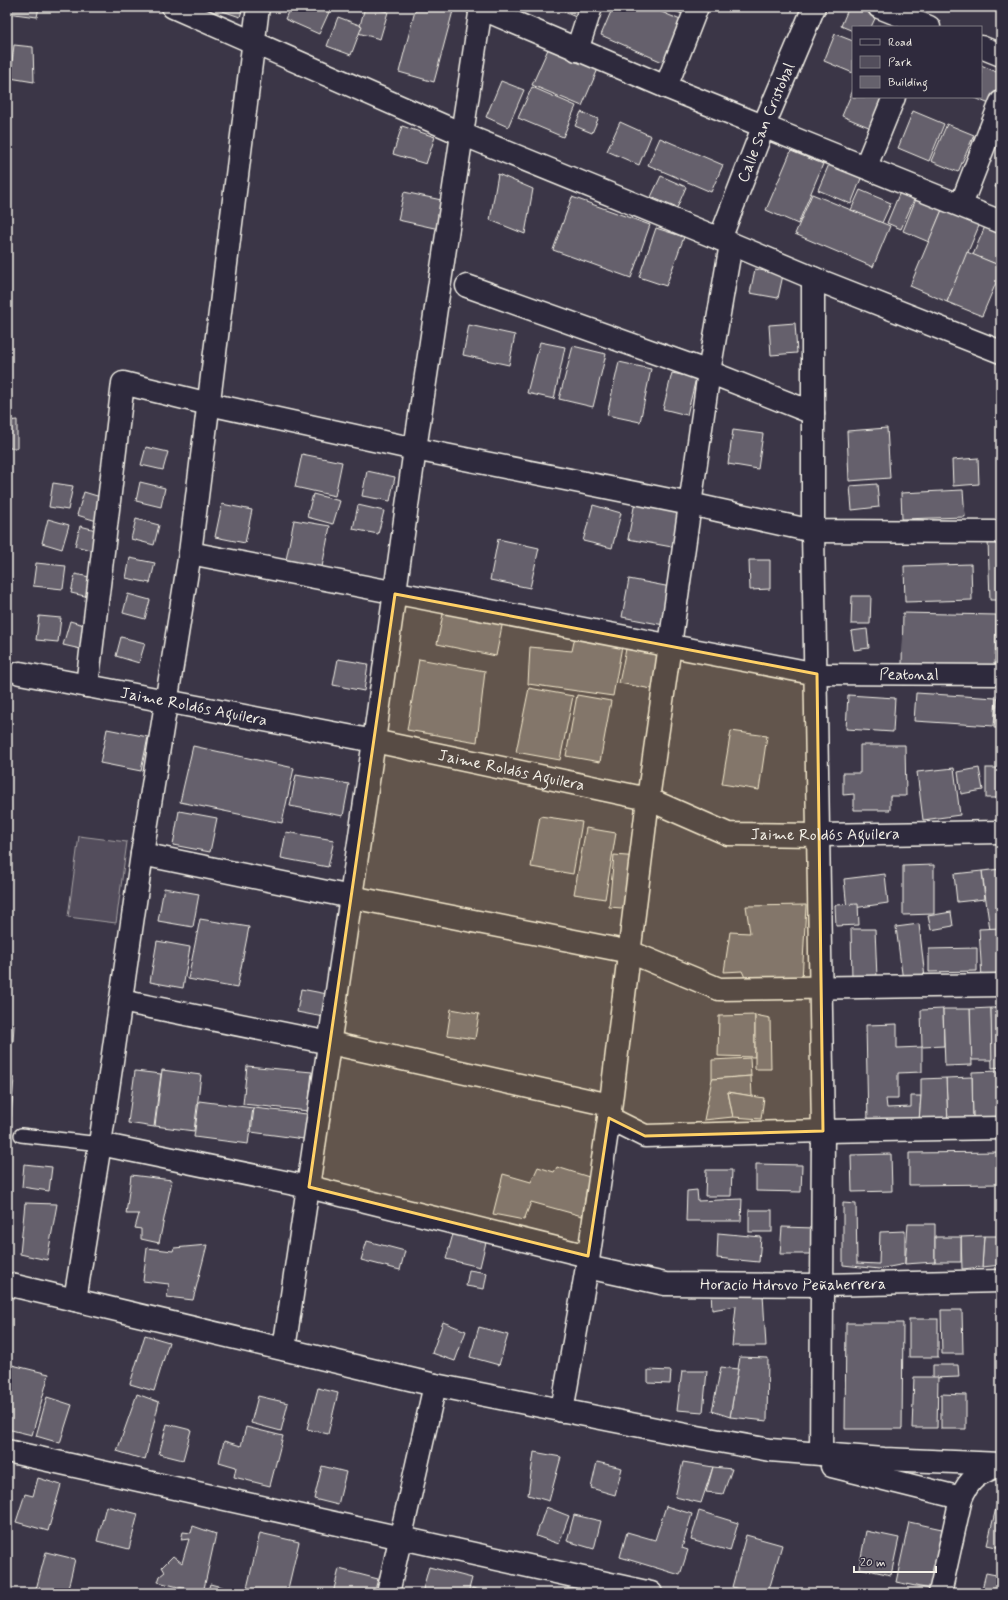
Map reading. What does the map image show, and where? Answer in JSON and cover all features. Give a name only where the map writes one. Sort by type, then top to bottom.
[{"type":"street","points":[[173,7],[462,134],[813,278],[1001,352]]},
{"type":"street","points":[[75,1300],[100,1144],[142,854],[190,553],[252,42],[258,7]]},
{"type":"street","points":[[284,1350],[374,742],[415,449],[480,7],[577,50],[1001,222]]},
{"type":"street","points":[[577,50],[591,7]]},
{"type":"street","points":[[666,86],[697,7]]},
{"type":"street","name":"Calle San Cristobal","points":[[562,1411],[610,1111],[648,800],[709,372],[725,241],[764,125],[814,7]]},
{"type":"street","points":[[879,7],[925,26]]},
{"type":"street","points":[[982,47],[1001,55]]},
{"type":"street","points":[[866,166],[894,98]]},
{"type":"street","points":[[961,205],[1001,102]]},
{"type":"street","points":[[813,278],[813,531],[817,674],[823,1131],[821,1454]]},
{"type":"street","points":[[467,286],[709,372],[813,413]]},
{"type":"street","points":[[87,686],[123,383],[209,404],[415,449],[690,504],[813,531],[1001,532]]},
{"type":"street","points":[[190,553],[395,594],[817,674]]},
{"type":"street","name":"Jaime Roldós Aguilera","points":[[20,673],[374,742],[648,800],[728,834],[819,835],[1001,832]]},
{"type":"street","name":"Peatonal","points":[[817,674],[1001,675]]},
{"type":"street","points":[[142,854],[630,952],[719,989],[1001,985]]},
{"type":"street","points":[[121,1001],[330,1042],[610,1111],[645,1136],[1001,1128]]},
{"type":"street","name":"Horacio Hdrovo Peñaherrera","points":[[100,1144],[309,1187],[665,1284],[822,1285],[1001,1281]]},
{"type":"street","points":[[7,1284],[435,1385],[562,1411],[770,1450],[961,1498]]},
{"type":"street","points":[[388,1593],[435,1385]]},
{"type":"street","points":[[770,1450],[899,1460],[1001,1464]]},
{"type":"street","points":[[7,1451],[651,1593]]},
{"type":"street","points":[[940,1593],[961,1498],[966,1486],[980,1473],[1001,1464]]},
{"type":"lane","points":[[21,1135],[100,1144]]},
{"type":"highlighted area","points":[[395,594],[817,674],[823,1131],[645,1136],[609,1118],[588,1256],[309,1187]]},
{"type":"green space","points":[[79,836],[127,842],[116,923],[68,917]]},
{"type":"building","points":[[7,7],[39,7],[37,17],[7,13]]},
{"type":"building","points":[[211,7],[243,7],[240,17]]},
{"type":"building","points":[[290,7],[324,7],[330,10],[319,34],[285,19]]},
{"type":"building","points":[[365,7],[388,12],[380,39],[358,33]]},
{"type":"building","points":[[416,7],[454,7],[434,82],[399,72]]},
{"type":"building","points":[[553,7],[582,7],[578,18]]},
{"type":"building","points":[[613,7],[650,7],[685,22],[667,64],[601,35]]},
{"type":"building","points":[[665,7],[684,7],[682,14]]},
{"type":"building","points":[[849,7],[880,8],[871,26],[852,26],[852,31],[841,26]]},
{"type":"building","points":[[338,17],[362,26],[351,55],[327,46]]},
{"type":"building","points":[[835,34],[852,41],[852,73],[824,61]]},
{"type":"building","points":[[14,45],[33,47],[34,82],[10,78]]},
{"type":"building","points":[[549,47],[598,69],[582,106],[532,85]]},
{"type":"building","points":[[982,65],[1001,74],[1001,89],[994,106],[975,98],[982,98]]},
{"type":"building","points":[[501,81],[524,90],[508,127],[486,117]]},
{"type":"building","points":[[532,87],[576,106],[563,137],[518,118]]},
{"type":"building","points":[[852,92],[852,98],[884,98],[871,128],[842,116]]},
{"type":"building","points":[[913,111],[944,124],[929,161],[898,148]]},
{"type":"building","points":[[581,112],[598,119],[592,133],[575,126]]},
{"type":"building","points":[[620,122],[651,136],[639,165],[607,151]]},
{"type":"building","points":[[947,124],[974,135],[958,172],[931,161]]},
{"type":"building","points":[[402,126],[435,137],[426,164],[393,154]]},
{"type":"building","points":[[660,138],[723,165],[711,192],[648,165]]},
{"type":"building","points":[[791,151],[823,164],[798,224],[766,210]]},
{"type":"building","points":[[830,162],[862,176],[851,204],[818,190]]},
{"type":"building","points":[[498,174],[533,189],[525,234],[490,220]]},
{"type":"building","points":[[1001,174],[1001,189],[995,187]]},
{"type":"building","points":[[661,176],[686,187],[677,208],[651,197]]},
{"type":"building","points":[[902,187],[917,193],[901,229],[887,223]]},
{"type":"building","points":[[860,190],[891,203],[882,223],[851,210]]},
{"type":"building","points":[[404,192],[446,201],[439,229],[398,220]]},
{"type":"building","points":[[812,194],[890,226],[873,267],[795,234]]},
{"type":"building","points":[[918,194],[944,205],[929,242],[903,231]]},
{"type":"building","points":[[572,197],[650,225],[631,278],[553,250]]},
{"type":"building","points":[[944,205],[981,221],[947,302],[910,286]]},
{"type":"building","points":[[986,224],[1001,231],[1001,266],[973,255]]},
{"type":"building","points":[[656,228],[684,237],[666,286],[639,277]]},
{"type":"building","points":[[967,252],[1001,266],[1001,271],[982,316],[947,302]]},
{"type":"building","points":[[755,269],[783,275],[778,298],[750,293]]},
{"type":"building","points":[[795,323],[797,353],[771,355],[769,325]]},
{"type":"building","points":[[469,325],[515,335],[509,365],[463,355]]},
{"type":"building","points":[[540,342],[565,347],[554,399],[527,393]]},
{"type":"building","points":[[573,346],[606,354],[593,407],[559,399]]},
{"type":"building","points":[[619,362],[651,369],[640,422],[607,415]]},
{"type":"building","points":[[672,373],[696,378],[687,415],[663,409]]},
{"type":"building","points":[[17,420],[17,448],[7,448],[7,421]]},
{"type":"building","points":[[887,428],[890,478],[849,481],[847,431]]},
{"type":"building","points":[[733,430],[763,434],[758,469],[728,464]]},
{"type":"building","points":[[146,447],[168,452],[163,470],[141,465]]},
{"type":"building","points":[[302,454],[342,462],[335,496],[295,487]]},
{"type":"building","points":[[978,458],[979,484],[953,486],[952,460]]},
{"type":"building","points":[[367,471],[395,477],[390,501],[362,496]]},
{"type":"building","points":[[140,482],[165,488],[161,507],[136,501]]},
{"type":"building","points":[[53,483],[73,486],[68,510],[49,507]]},
{"type":"building","points":[[877,484],[879,507],[852,510],[850,486]]},
{"type":"building","points":[[963,490],[965,517],[902,519],[901,493]]},
{"type":"building","points":[[84,492],[107,499],[100,522],[77,515]]},
{"type":"building","points":[[313,494],[340,501],[333,524],[307,517]]},
{"type":"building","points":[[635,502],[689,512],[683,549],[628,539]]},
{"type":"building","points":[[222,504],[252,510],[245,543],[215,537]]},
{"type":"building","points":[[358,505],[384,511],[378,534],[353,529]]},
{"type":"building","points":[[593,505],[621,513],[612,548],[583,541]]},
{"type":"building","points":[[48,519],[69,525],[62,549],[42,543]]},
{"type":"building","points":[[136,519],[159,525],[154,545],[131,539]]},
{"type":"building","points":[[294,520],[330,526],[321,572],[285,565]]},
{"type":"building","points":[[80,526],[104,532],[99,552],[75,546]]},
{"type":"building","points":[[498,539],[539,548],[530,588],[490,580]]},
{"type":"building","points":[[988,541],[1001,541],[1001,600],[990,600]]},
{"type":"building","points":[[130,558],[155,563],[150,583],[126,578]]},
{"type":"building","points":[[749,560],[770,560],[770,589],[750,590]]},
{"type":"building","points":[[36,563],[66,566],[63,589],[33,586]]},
{"type":"building","points":[[971,564],[972,600],[905,602],[904,566]]},
{"type":"building","points":[[75,574],[99,579],[94,598],[71,593]]},
{"type":"building","points":[[629,579],[676,588],[669,626],[622,617]]},
{"type":"building","points":[[128,594],[150,600],[145,619],[123,613]]},
{"type":"building","points":[[852,596],[871,596],[870,624],[851,624]]},
{"type":"building","points":[[444,609],[503,621],[496,656],[437,644]]},
{"type":"building","points":[[903,613],[996,615],[995,666],[902,664]]},
{"type":"building","points":[[39,616],[61,618],[58,642],[36,640]]},
{"type":"building","points":[[70,621],[91,627],[85,650],[63,645]]},
{"type":"building","points":[[867,629],[869,648],[854,650],[851,631]]},
{"type":"building","points":[[576,632],[622,646],[613,696],[528,684],[530,647],[572,651]]},
{"type":"building","points":[[121,637],[145,643],[139,663],[116,656]]},
{"type":"building","points":[[626,649],[659,655],[652,689],[619,683]]},
{"type":"building","points":[[338,659],[368,664],[364,691],[333,685]]},
{"type":"building","points":[[419,659],[485,671],[477,742],[407,730]]},
{"type":"building","points":[[529,688],[573,696],[560,760],[516,752]]},
{"type":"building","points":[[916,693],[996,698],[994,726],[914,721]]},
{"type":"building","points":[[998,694],[1001,694],[1001,728],[994,728]]},
{"type":"building","points":[[577,695],[611,701],[600,762],[566,756]]},
{"type":"building","points":[[848,695],[895,698],[893,732],[846,729]]},
{"type":"building","points":[[107,729],[148,737],[141,771],[100,763]]},
{"type":"building","points":[[731,731],[767,736],[759,790],[722,784]]},
{"type":"building","points":[[860,745],[905,745],[906,796],[890,796],[890,810],[854,810],[854,794],[843,795],[843,773],[860,773]]},
{"type":"building","points":[[193,746],[294,768],[282,823],[180,802]]},
{"type":"building","points":[[954,768],[960,815],[923,820],[917,772]]},
{"type":"building","points":[[979,768],[983,790],[961,794],[958,772]]},
{"type":"building","points":[[986,768],[1001,768],[1001,798],[986,798]]},
{"type":"building","points":[[296,775],[349,784],[343,816],[290,806]]},
{"type":"building","points":[[179,811],[217,818],[210,852],[173,845]]},
{"type":"building","points":[[540,816],[582,822],[573,874],[531,867]]},
{"type":"building","points":[[586,828],[616,833],[605,899],[574,894]]},
{"type":"building","points":[[286,832],[334,840],[328,867],[281,858]]},
{"type":"building","points":[[614,855],[639,857],[634,909],[609,907]]},
{"type":"building","points":[[934,865],[934,914],[903,915],[903,866]]},
{"type":"building","points":[[1001,869],[1001,929],[990,930],[982,871]]},
{"type":"building","points":[[982,871],[985,899],[957,902],[954,874]]},
{"type":"building","points":[[885,874],[888,903],[847,909],[844,879]]},
{"type":"building","points":[[164,888],[199,894],[193,927],[158,921]]},
{"type":"building","points":[[858,904],[859,925],[836,926],[835,905]]},
{"type":"building","points":[[806,905],[802,981],[748,984],[742,971],[724,972],[730,932],[750,933],[746,906]]},
{"type":"building","points":[[951,912],[953,926],[931,930],[928,916]]},
{"type":"building","points":[[200,919],[249,927],[237,988],[188,979]]},
{"type":"building","points":[[919,924],[925,978],[903,981],[896,927]]},
{"type":"building","points":[[1001,928],[1001,977],[982,978],[979,929]]},
{"type":"building","points":[[851,929],[875,929],[877,978],[852,979]]},
{"type":"building","points":[[157,941],[190,947],[183,988],[150,982]]},
{"type":"building","points":[[977,948],[977,971],[929,972],[929,949]]},
{"type":"building","points":[[301,989],[343,997],[339,1020],[297,1012]]},
{"type":"building","points":[[991,1008],[993,1060],[971,1060],[970,1009]]},
{"type":"building","points":[[991,1008],[1001,1008],[1001,1067],[992,1068]]},
{"type":"building","points":[[451,1009],[479,1014],[475,1039],[447,1035]]},
{"type":"building","points":[[943,1009],[944,1046],[922,1047],[921,1010]]},
{"type":"building","points":[[943,1009],[970,1009],[972,1065],[945,1066]]},
{"type":"building","points":[[755,1015],[755,1057],[718,1056],[719,1016]]},
{"type":"building","points":[[755,1015],[770,1018],[771,1069],[755,1069]]},
{"type":"building","points":[[897,1024],[897,1048],[922,1047],[922,1072],[898,1073],[898,1099],[886,1099],[887,1108],[911,1107],[911,1096],[921,1096],[919,1121],[868,1124],[866,1025]]},
{"type":"building","points":[[7,1025],[14,1025],[13,1042],[7,1041]]},
{"type":"building","points":[[750,1058],[751,1076],[712,1079],[712,1060]]},
{"type":"building","points":[[247,1066],[312,1072],[308,1111],[243,1104]]},
{"type":"building","points":[[162,1070],[201,1075],[194,1131],[155,1126]]},
{"type":"building","points":[[135,1071],[161,1074],[154,1127],[128,1123]]},
{"type":"building","points":[[1000,1071],[1001,1123],[973,1123],[972,1072]]},
{"type":"building","points":[[751,1076],[752,1096],[728,1092],[733,1117],[704,1120],[712,1079]]},
{"type":"building","points":[[7,1077],[14,1078],[11,1117],[7,1116]]},
{"type":"building","points":[[972,1077],[973,1123],[948,1124],[946,1078]]},
{"type":"building","points":[[946,1078],[948,1124],[919,1121],[921,1079]]},
{"type":"building","points":[[728,1092],[764,1098],[761,1119],[733,1117]]},
{"type":"building","points":[[199,1101],[253,1108],[248,1144],[194,1137]]},
{"type":"building","points":[[254,1108],[307,1114],[304,1139],[251,1132]]},
{"type":"building","points":[[1001,1152],[1001,1184],[909,1185],[909,1153]]},
{"type":"building","points":[[891,1154],[892,1191],[852,1192],[851,1155]]},
{"type":"building","points":[[24,1164],[52,1167],[49,1191],[22,1187]]},
{"type":"building","points":[[756,1164],[802,1165],[801,1192],[756,1191]]},
{"type":"building","points":[[538,1167],[554,1172],[557,1167],[589,1177],[582,1216],[531,1202],[524,1220],[493,1214],[503,1174],[531,1182]]},
{"type":"building","points":[[706,1170],[732,1170],[731,1196],[705,1196]]},
{"type":"building","points":[[131,1175],[172,1180],[159,1243],[141,1239],[141,1229],[135,1228],[139,1214],[126,1214]]},
{"type":"building","points":[[697,1190],[698,1201],[742,1199],[741,1221],[686,1221],[687,1191]]},
{"type":"building","points":[[25,1203],[57,1204],[47,1260],[20,1254]]},
{"type":"building","points":[[843,1203],[856,1204],[857,1263],[879,1264],[880,1232],[905,1231],[905,1264],[879,1269],[843,1265]]},
{"type":"building","points":[[749,1210],[772,1210],[772,1232],[749,1232]]},
{"type":"building","points":[[908,1224],[935,1224],[935,1262],[905,1264]]},
{"type":"building","points":[[782,1227],[815,1228],[810,1254],[780,1254]]},
{"type":"building","points":[[718,1233],[761,1237],[759,1262],[717,1258]]},
{"type":"building","points":[[453,1234],[486,1242],[480,1267],[446,1259]]},
{"type":"building","points":[[984,1236],[1001,1236],[1001,1265],[982,1267]]},
{"type":"building","points":[[984,1236],[982,1267],[962,1269],[961,1237]]},
{"type":"building","points":[[935,1237],[961,1237],[961,1262],[935,1262]]},
{"type":"building","points":[[367,1241],[405,1251],[400,1270],[361,1260]]},
{"type":"building","points":[[207,1245],[193,1300],[167,1297],[169,1284],[143,1281],[147,1248],[173,1251],[174,1248]]},
{"type":"building","points":[[469,1270],[487,1273],[484,1289],[466,1286]]},
{"type":"building","points":[[711,1291],[763,1294],[766,1346],[732,1346],[736,1306],[712,1310]]},
{"type":"building","points":[[941,1310],[962,1310],[963,1354],[942,1354]]},
{"type":"building","points":[[909,1319],[938,1319],[938,1357],[909,1357]]},
{"type":"building","points":[[443,1322],[466,1331],[455,1361],[432,1353]]},
{"type":"building","points":[[846,1323],[903,1323],[902,1429],[845,1429]]},
{"type":"building","points":[[479,1327],[508,1335],[499,1365],[470,1357]]},
{"type":"building","points":[[145,1335],[169,1342],[154,1391],[130,1384]]},
{"type":"building","points":[[740,1357],[768,1358],[767,1421],[730,1417]]},
{"type":"building","points":[[8,1364],[49,1374],[32,1435],[7,1429]]},
{"type":"building","points":[[933,1365],[958,1365],[959,1377],[933,1378]]},
{"type":"building","points":[[721,1367],[738,1369],[730,1417],[712,1411]]},
{"type":"building","points":[[648,1370],[671,1371],[670,1384],[648,1383]]},
{"type":"building","points":[[682,1371],[707,1371],[703,1412],[677,1410]]},
{"type":"building","points":[[914,1377],[938,1377],[937,1428],[912,1428]]},
{"type":"building","points":[[318,1388],[338,1393],[328,1434],[307,1429]]},
{"type":"building","points":[[137,1394],[159,1402],[145,1460],[117,1451]]},
{"type":"building","points":[[941,1394],[966,1395],[966,1429],[941,1429]]},
{"type":"building","points":[[258,1396],[288,1403],[281,1431],[251,1423]]},
{"type":"building","points":[[47,1397],[72,1405],[60,1443],[36,1436]]},
{"type":"building","points":[[167,1424],[191,1430],[183,1460],[159,1454]]},
{"type":"building","points":[[246,1427],[283,1436],[270,1486],[234,1477],[236,1467],[219,1462],[224,1441],[241,1446]]},
{"type":"building","points":[[534,1452],[561,1457],[549,1501],[528,1495]]},
{"type":"building","points":[[597,1462],[622,1468],[615,1495],[591,1488]]},
{"type":"building","points":[[683,1462],[713,1467],[701,1503],[675,1497]]},
{"type":"building","points":[[322,1466],[346,1472],[338,1505],[314,1499]]},
{"type":"building","points":[[713,1467],[732,1469],[723,1494],[706,1492]]},
{"type":"building","points":[[38,1478],[61,1485],[48,1531],[16,1522],[25,1494],[33,1496]]},
{"type":"building","points":[[997,1504],[1001,1504],[1001,1548],[987,1545]]},
{"type":"building","points":[[106,1506],[138,1514],[129,1549],[97,1541]]},
{"type":"building","points":[[666,1506],[692,1514],[682,1548],[688,1550],[680,1575],[620,1557],[627,1532],[655,1540]]},
{"type":"building","points":[[546,1507],[569,1516],[559,1544],[536,1536]]},
{"type":"building","points":[[699,1511],[738,1523],[730,1551],[691,1540]]},
{"type":"building","points":[[574,1515],[601,1521],[594,1549],[567,1541]]},
{"type":"building","points":[[909,1522],[942,1529],[930,1589],[896,1582]]},
{"type":"building","points":[[193,1526],[216,1534],[203,1593],[158,1582],[160,1576],[165,1572],[162,1567],[173,1556],[182,1563],[189,1539],[181,1540],[183,1532],[191,1533]]},
{"type":"building","points":[[866,1531],[899,1538],[891,1575],[859,1568]]},
{"type":"building","points":[[260,1533],[299,1542],[287,1593],[269,1593],[247,1588]]},
{"type":"building","points":[[746,1535],[782,1545],[768,1593],[755,1593],[732,1587]]},
{"type":"building","points":[[46,1552],[75,1559],[67,1593],[35,1593]]},
{"type":"building","points":[[429,1567],[472,1578],[468,1593],[422,1593]]},
{"type":"building","points":[[339,1569],[378,1579],[374,1593],[333,1593]]},
{"type":"building","points":[[986,1573],[1001,1576],[1001,1593],[981,1593]]},
{"type":"building","points":[[210,1584],[246,1593],[207,1593]]},
{"type":"building","points":[[472,1588],[492,1593],[470,1593]]}]
